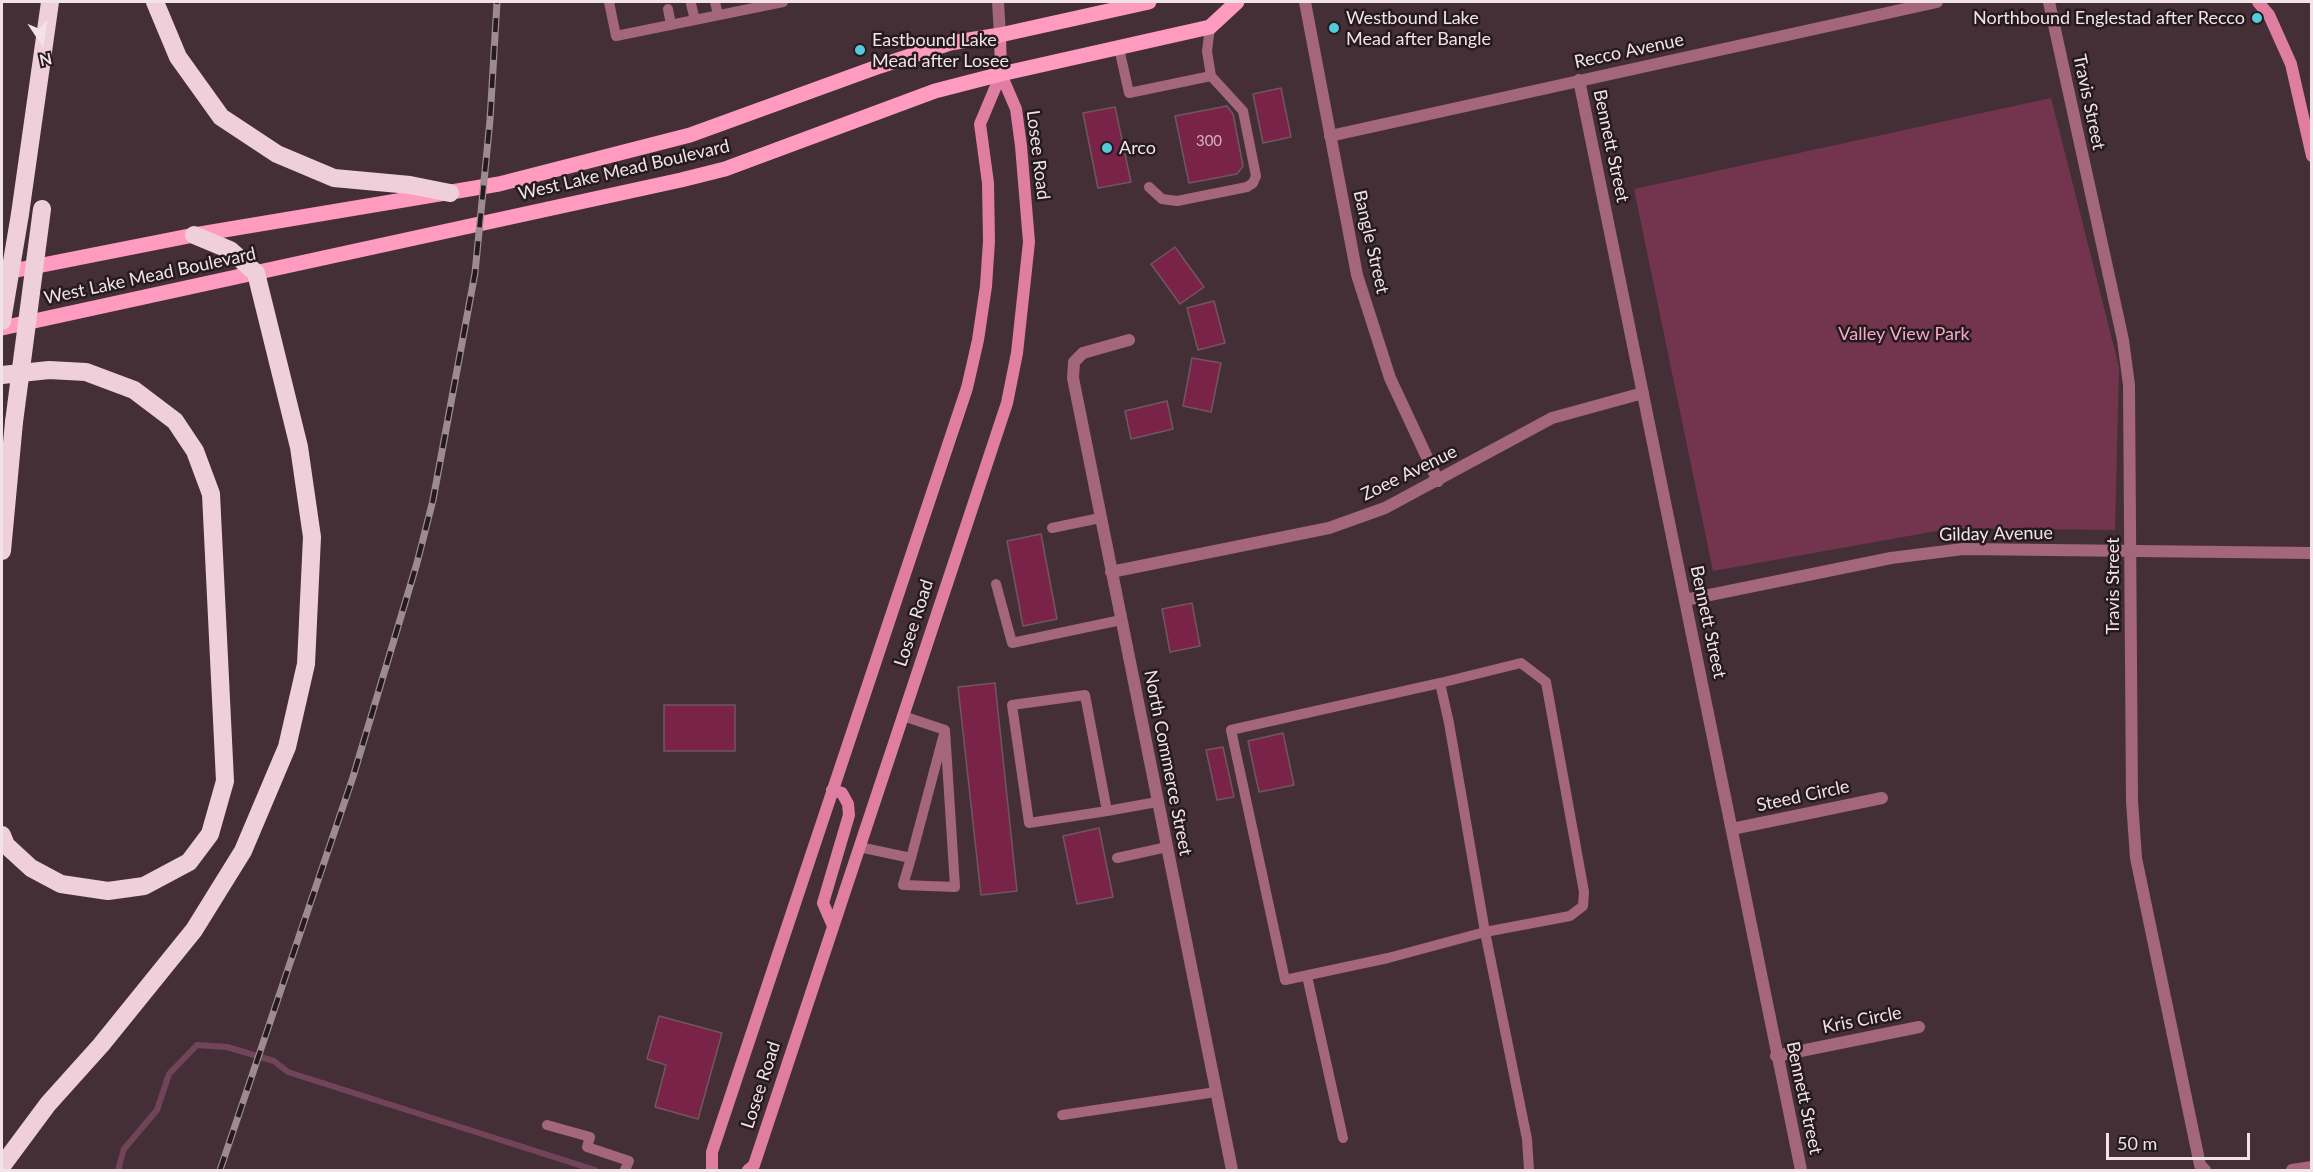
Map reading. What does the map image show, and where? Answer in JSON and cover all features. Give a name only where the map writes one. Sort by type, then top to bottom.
[{"type":"highway","points":[[2,321],[26,176],[50,2]]},
{"type":"highway","points":[[155,2],[178,57],[221,117],[277,154],[334,178],[410,184],[450,193]]},
{"type":"highway","points":[[2,551],[14,422],[42,209],[26,176]]},
{"type":"highway","points":[[2,1166],[48,1104],[101,1045],[194,930],[243,850],[287,747],[306,664],[312,537],[299,447],[256,273],[230,250],[194,235]]},
{"type":"highway","points":[[2,375],[49,370],[86,372],[134,390],[176,422],[195,451],[211,494],[225,781],[210,834],[189,862],[144,886],[108,891],[61,884],[31,868],[6,845],[2,835]]},
{"type":"main road","name":"West Lake Mead Boulevard","points":[[2,273],[194,235],[499,184],[690,135],[950,43],[1000,35],[1141,2]]},
{"type":"main road","name":"West Lake Mead Boulevard","points":[[2,328],[714,171],[935,91],[1210,27],[1237,2]]},
{"type":"main road","points":[[2258,2],[2268,15],[2291,64],[2312,156]]},
{"type":"main road","name":"Losee Road","points":[[748,1170],[754,1165],[1006,403],[1017,353],[1029,242],[1016,109],[1001,74],[1000,35]]},
{"type":"main road","name":"Losee Road","points":[[712,1170],[712,1152],[967,388],[986,286],[989,241],[988,183],[980,124],[1001,74]]},
{"type":"main road","points":[[832,790],[842,793],[848,804],[849,815],[823,903],[832,926]]},
{"type":"street","name":"Losee Road","points":[[998,2],[1000,35]]},
{"type":"street","name":"Bangle Street","points":[[1305,2],[1357,275],[1390,378],[1438,481]]},
{"type":"street","name":"Recco Avenue","points":[[1330,136],[1937,2]]},
{"type":"street","name":"Travis Street","points":[[2049,2],[2123,340],[2129,385],[2132,801],[2136,858],[2200,1165],[2205,1170]]},
{"type":"street","name":"Bennett Street","points":[[1579,80],[1801,1170]]},
{"type":"street","name":"North Commerce Street","points":[[1129,340],[1083,353],[1074,362],[1073,378],[1120,620],[1233,1170]]},
{"type":"street","name":"Zoee Avenue","points":[[1111,572],[1329,528],[1385,508],[1552,418],[1643,393]]},
{"type":"street","name":"Gilday Avenue","points":[[1685,600],[1891,558],[1963,549],[2312,553]]},
{"type":"street","name":"Steed Circle","points":[[1732,829],[1882,798]]},
{"type":"street","name":"Kris Circle","points":[[1776,1056],[1919,1028]]},
{"type":"street","points":[[2292,1170],[2312,1167]]},
{"type":"lane","points":[[609,2],[616,36],[718,15],[743,6],[783,2]]},
{"type":"lane","points":[[715,2],[718,15]]},
{"type":"lane","points":[[691,4],[695,20]]},
{"type":"lane","points":[[668,9],[671,25]]},
{"type":"lane","points":[[1149,188],[1162,199],[1178,201],[1247,187],[1253,183],[1256,176],[1243,111],[1211,76],[1207,51],[1210,27]]},
{"type":"lane","points":[[1119,48],[1129,93],[1211,76]]},
{"type":"lane","points":[[1053,528],[1100,518]]},
{"type":"lane","points":[[996,584],[1012,643],[1120,620]]},
{"type":"lane","points":[[1521,663],[1546,682],[1584,892],[1583,906],[1570,916],[1485,932],[1388,958],[1285,980],[1230,730],[1521,663]]},
{"type":"lane","points":[[1440,683],[1485,932],[1527,1139],[1529,1170]]},
{"type":"lane","points":[[1107,811],[1085,695],[1012,705],[1029,822],[1107,811],[1157,802]]},
{"type":"lane","points":[[903,716],[945,730]]},
{"type":"lane","points":[[945,730],[955,887],[903,885],[911,858],[945,730]]},
{"type":"lane","points":[[859,847],[911,858]]},
{"type":"lane","points":[[1117,858],[1167,847]]},
{"type":"lane","points":[[1307,976],[1343,1138]]},
{"type":"lane","points":[[1062,1115],[1216,1092]]},
{"type":"lane","points":[[547,1125],[590,1137],[587,1148],[628,1161],[625,1170]]},
{"type":"green space","name":"Valley View Park","points":[[2051,98],[2119,367],[2115,530],[1953,528],[1713,571],[1634,189]]},
{"type":"building","points":[[1281,88],[1291,137],[1263,143],[1253,94]]},
{"type":"building","points":[[1227,106],[1233,114],[1243,166],[1237,174],[1189,183],[1175,116]]},
{"type":"building","name":"Arco","points":[[1115,107],[1131,182],[1098,188],[1083,113]]},
{"type":"building","points":[[1175,247],[1204,287],[1180,304],[1151,264]]},
{"type":"building","points":[[1214,301],[1225,343],[1198,350],[1187,308]]},
{"type":"building","points":[[1192,358],[1221,363],[1211,412],[1183,406]]},
{"type":"building","points":[[1167,401],[1173,429],[1131,439],[1125,411]]},
{"type":"building","points":[[1041,534],[1057,619],[1023,626],[1007,541]]},
{"type":"building","points":[[1192,603],[1200,646],[1170,652],[1162,609]]},
{"type":"building","points":[[995,683],[1017,891],[981,895],[958,687]]},
{"type":"building","points":[[664,705],[735,705],[735,751],[664,751]]},
{"type":"building","points":[[1283,733],[1294,785],[1259,792],[1248,741]]},
{"type":"building","points":[[1223,747],[1234,797],[1217,800],[1206,750]]},
{"type":"building","points":[[1099,828],[1113,897],[1077,904],[1063,836]]},
{"type":"building","points":[[659,1016],[722,1033],[698,1119],[655,1107],[666,1065],[647,1059]]},
{"type":"waterway","points":[[118,1170],[124,1149],[157,1110],[169,1074],[197,1045],[227,1047],[274,1061],[288,1072],[595,1170]]},
{"type":"railway","points":[[220,1170],[353,777],[417,563],[433,500],[475,273],[490,120],[497,2]]},
{"type":"place","name":"Northbound Englestad after Recco","points":[[2257,18]]},
{"type":"place","name":"Westbound Lake Mead after Bangle","points":[[1334,28]]},
{"type":"place","name":"Eastbound Lake Mead after Losee","points":[[860,50]]},
{"type":"place","name":"Arco","points":[[1107,148]]}]
